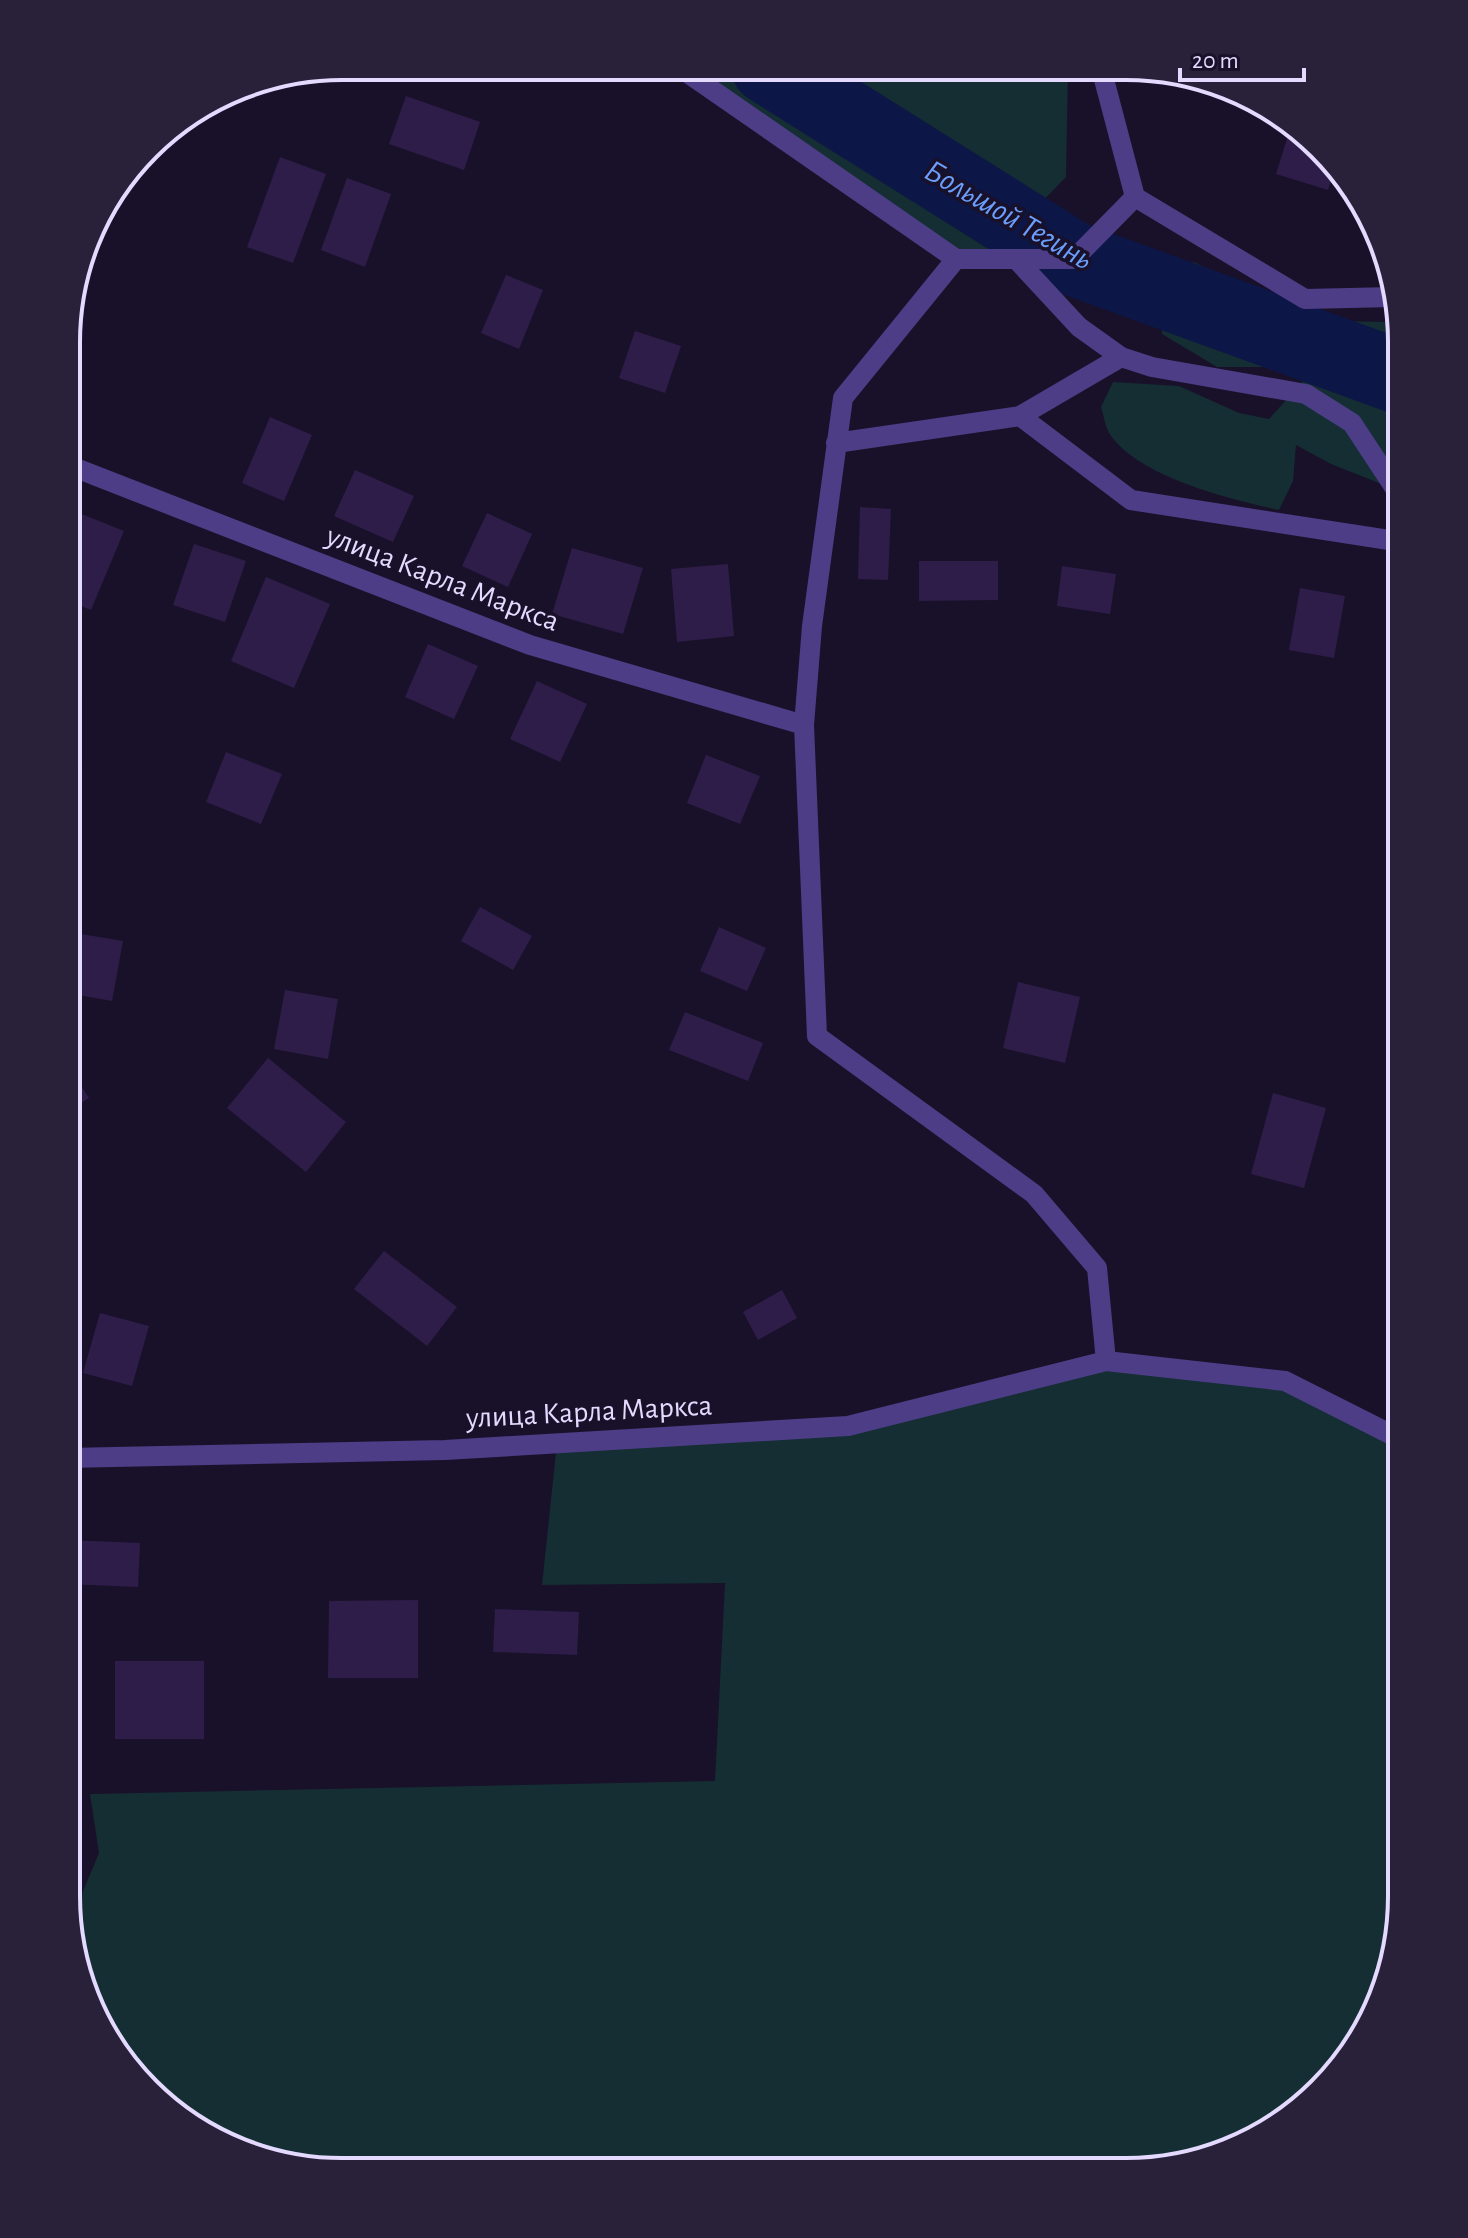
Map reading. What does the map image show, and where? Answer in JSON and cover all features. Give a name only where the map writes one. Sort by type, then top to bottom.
[{"type":"street","points":[[1104,80],[1135,197],[1305,299],[1384,297]]},
{"type":"street","points":[[699,81],[956,259],[1074,259],[1135,197]]},
{"type":"street","points":[[956,259],[843,398],[812,626],[804,725],[817,1036],[1034,1194],[1097,1268],[1106,1361]]},
{"type":"street","points":[[1016,259],[1079,327],[1121,357],[1152,367],[1306,394],[1352,423],[1388,478]]},
{"type":"street","points":[[836,443],[1020,416],[1121,357]]},
{"type":"street","points":[[1020,416],[1131,500],[1388,540]]},
{"type":"street","name":"улица Карла Маркса","points":[[80,470],[530,645],[804,725]]},
{"type":"street","name":"улица Карла Маркса","points":[[80,1458],[445,1450],[848,1426],[1106,1361],[1285,1381],[1387,1433]]},
{"type":"green space","points":[[1068,80],[1066,177],[1032,212],[1074,259],[956,259],[699,81]]},
{"type":"green space","points":[[1194,262],[1312,321],[1387,322],[1388,486],[1331,464],[1296,445],[1293,481],[1279,510],[1188,485],[1143,464],[1125,451],[1111,436],[1101,407],[1113,382],[1179,386],[1239,413],[1269,419],[1313,370],[1217,367],[1162,334],[1161,270]]},
{"type":"green space","points":[[1106,1361],[1285,1381],[1387,1433],[1387,1914],[1383,1947],[1368,1997],[1353,2027],[1334,2056],[1286,2104],[1227,2138],[1177,2153],[1144,2157],[342,2158],[307,2156],[241,2138],[182,2104],[134,2056],[100,1997],[85,1947],[80,1898],[99,1853],[90,1794],[715,1781],[725,1583],[542,1585],[557,1443],[848,1426]]},
{"type":"building","points":[[406,96],[480,122],[464,170],[389,144]]},
{"type":"building","points":[[1288,136],[1331,179],[1328,190],[1276,174]]},
{"type":"building","points":[[280,157],[326,174],[293,263],[247,247]]},
{"type":"building","points":[[347,178],[391,194],[365,267],[321,250]]},
{"type":"building","points":[[506,275],[543,290],[519,349],[481,333]]},
{"type":"building","points":[[635,331],[681,346],[665,393],[619,378]]},
{"type":"building","points":[[270,417],[312,435],[284,501],[242,483]]},
{"type":"building","points":[[355,470],[414,496],[393,542],[334,516]]},
{"type":"building","points":[[860,507],[891,509],[888,580],[858,579]]},
{"type":"building","points":[[80,513],[124,531],[91,610],[80,606]]},
{"type":"building","points":[[487,513],[532,534],[508,587],[462,566]]},
{"type":"building","points":[[194,544],[246,561],[225,622],[173,605]]},
{"type":"building","points":[[572,548],[643,568],[623,634],[552,614]]},
{"type":"building","points":[[919,561],[998,561],[998,600],[919,601]]},
{"type":"building","points":[[728,564],[734,636],[677,642],[671,569]]},
{"type":"building","points":[[1062,566],[1116,574],[1110,614],[1057,606]]},
{"type":"building","points":[[266,577],[330,604],[294,688],[231,661]]},
{"type":"building","points":[[1300,588],[1345,596],[1334,658],[1289,650]]},
{"type":"building","points":[[428,644],[478,666],[454,719],[405,697]]},
{"type":"building","points":[[537,681],[587,704],[560,762],[510,739]]},
{"type":"building","points":[[226,752],[282,774],[261,824],[206,802]]},
{"type":"building","points":[[706,755],[760,776],[740,824],[687,803]]},
{"type":"building","points":[[480,907],[532,936],[513,970],[461,941]]},
{"type":"building","points":[[719,927],[766,948],[747,991],[700,971]]},
{"type":"building","points":[[80,934],[123,941],[112,1001],[80,995]]},
{"type":"building","points":[[1018,982],[1080,997],[1065,1063],[1003,1048]]},
{"type":"building","points":[[285,990],[338,999],[328,1059],[274,1049]]},
{"type":"building","points":[[685,1012],[763,1043],[748,1081],[669,1050]]},
{"type":"building","points":[[268,1058],[346,1122],[306,1172],[227,1108]]},
{"type":"building","points":[[80,1084],[89,1098],[80,1104]]},
{"type":"building","points":[[1273,1093],[1326,1108],[1304,1188],[1251,1174]]},
{"type":"building","points":[[384,1251],[457,1307],[427,1346],[354,1289]]},
{"type":"building","points":[[782,1290],[797,1318],[758,1340],[743,1312]]},
{"type":"building","points":[[100,1313],[149,1326],[132,1386],[83,1373]]},
{"type":"building","points":[[80,1541],[140,1543],[138,1587],[80,1585]]},
{"type":"building","points":[[418,1600],[418,1678],[328,1678],[329,1601]]},
{"type":"building","points":[[495,1609],[579,1612],[577,1655],[493,1652]]},
{"type":"building","points":[[115,1661],[204,1661],[204,1739],[115,1739]]},
{"type":"waterway","name":"Большой Тегинь","points":[[789,80],[1074,259],[1388,373]]}]
